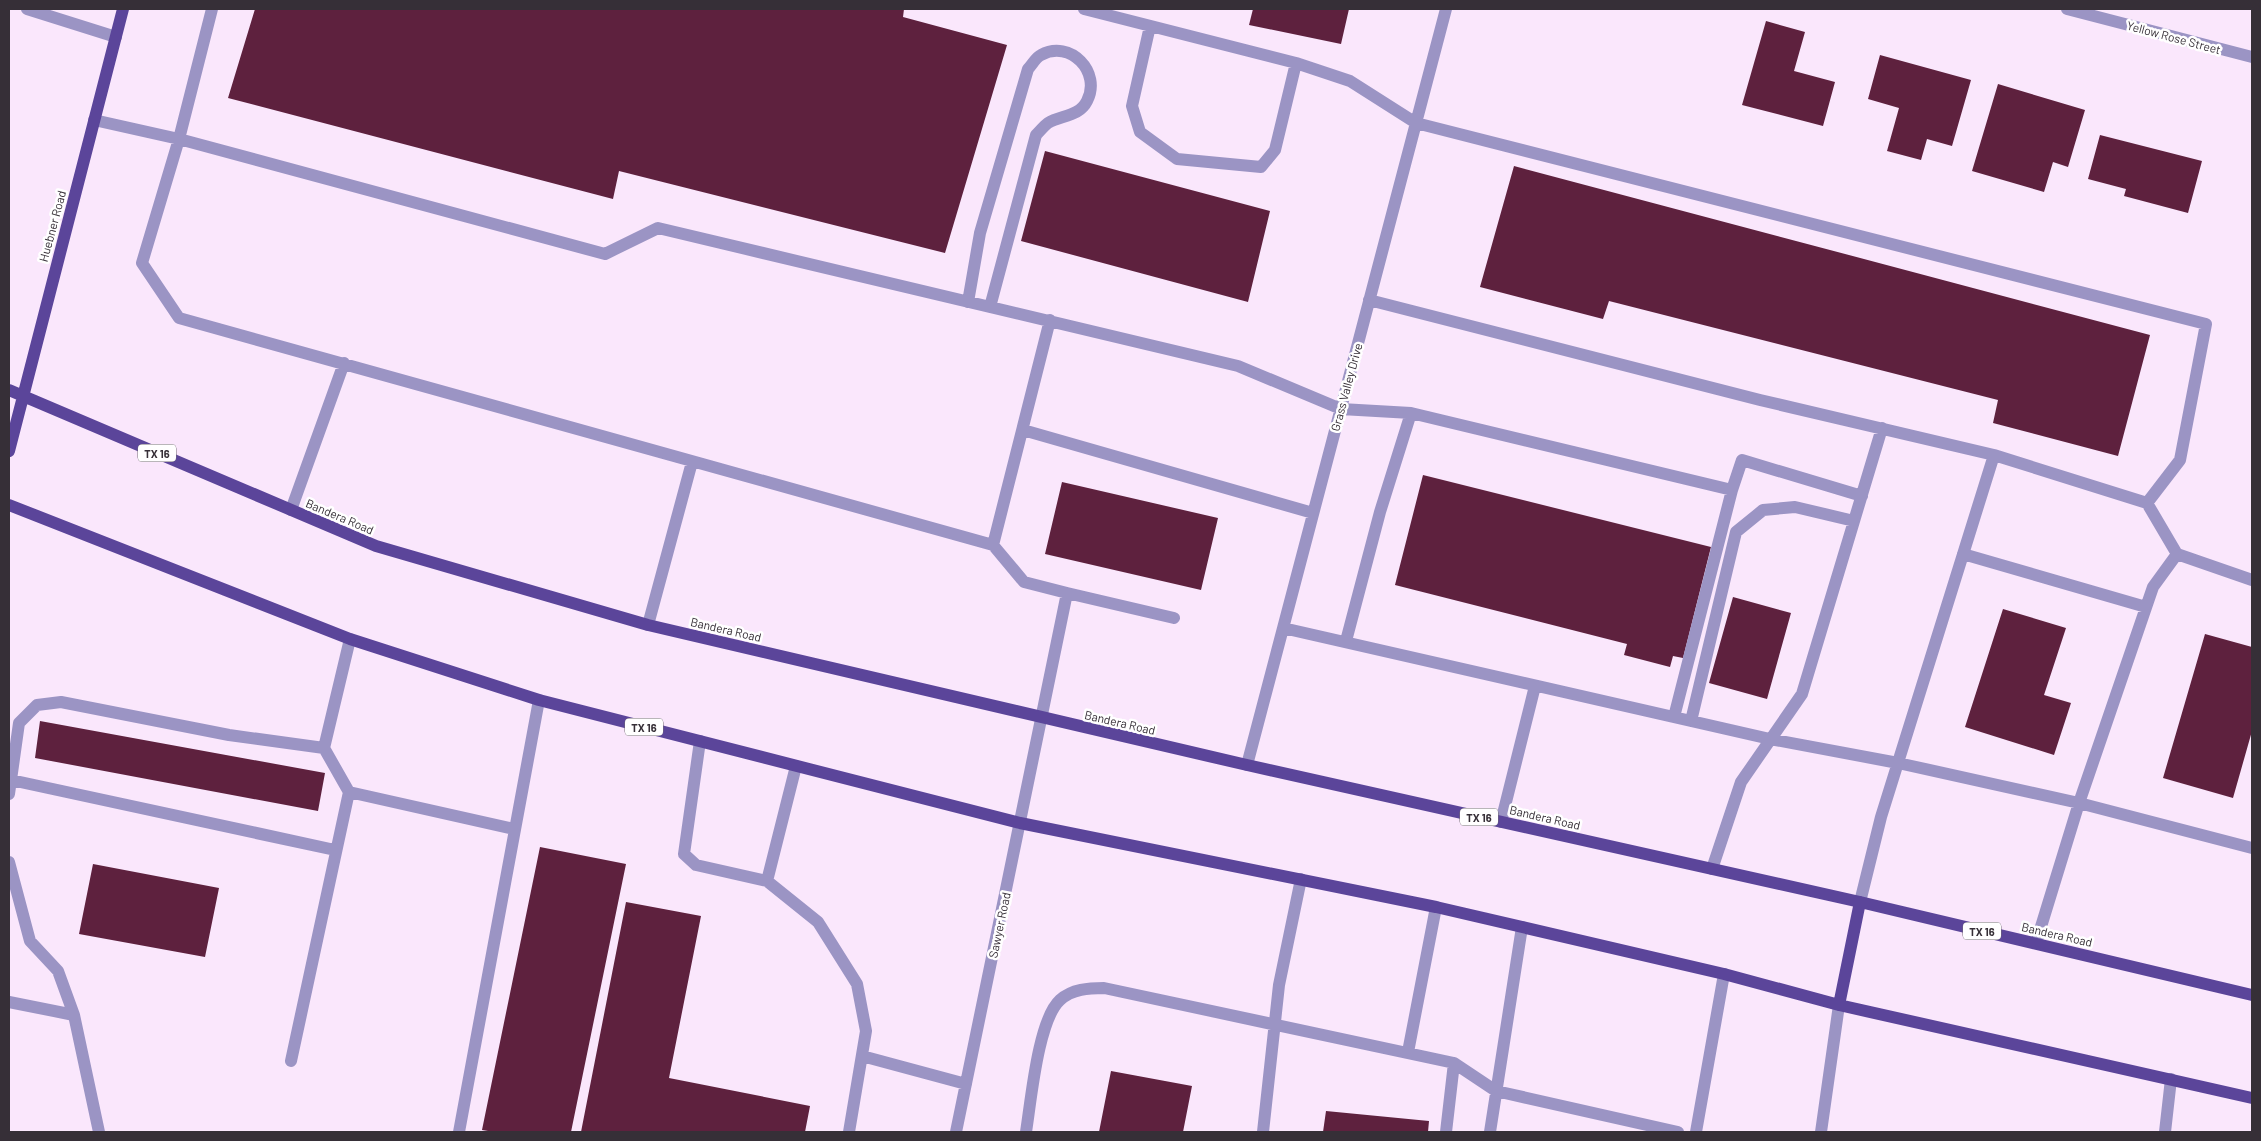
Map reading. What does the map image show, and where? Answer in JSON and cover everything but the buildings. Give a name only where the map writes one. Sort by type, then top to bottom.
[{"type":"main road","name":"Huebner Road","points":[[9,451],[123,9]]},
{"type":"main road","name":"Bandera Road","points":[[9,390],[376,546],[648,625],[1247,765],[1860,902],[2251,992]]},
{"type":"main road","name":"TX 16","points":[[9,505],[350,639],[539,700],[1020,823],[1436,907],[1724,974],[1840,1005],[2252,1098]]},
{"type":"main road","points":[[1840,1005],[1860,902]]},
{"type":"street","points":[[27,9],[116,37]]},
{"type":"street","points":[[212,9],[179,138],[142,264],[179,318],[993,545],[1024,582],[1174,618]]},
{"type":"street","points":[[1084,9],[1296,63],[1350,81],[1416,123],[2206,324],[2180,460],[2147,503]]},
{"type":"street","name":"Grass Valley Drive","points":[[1247,765],[1446,9]]},
{"type":"street","name":"Yellow Rose Street","points":[[2067,9],[2252,58]]},
{"type":"street","points":[[1150,26],[1132,106],[1140,132],[1177,159],[1261,167],[1274,150],[1296,63]]},
{"type":"street","points":[[968,302],[980,233],[1028,69],[1040,55],[1058,50],[1075,55],[1086,67],[1090,83],[1088,101],[1077,112],[1048,123],[1036,134],[990,307]]},
{"type":"street","points":[[94,120],[179,138],[605,254],[658,228],[1238,366],[1340,409],[1411,413],[1732,490]]},
{"type":"street","points":[[1369,300],[1760,400],[1994,455],[2147,503],[2177,554],[2252,580]]},
{"type":"street","points":[[993,545],[1050,320]]},
{"type":"street","points":[[291,510],[344,363]]},
{"type":"street","points":[[1346,641],[1380,512],[1411,413]]},
{"type":"street","points":[[1712,869],[1741,782],[1802,694],[1882,428]]},
{"type":"street","points":[[1023,430],[1313,513]]},
{"type":"street","points":[[1860,902],[1881,817],[1994,455]]},
{"type":"street","points":[[1674,717],[1732,490],[1742,460],[1862,496]]},
{"type":"street","points":[[648,625],[692,462]]},
{"type":"street","points":[[1690,721],[1736,532],[1762,510],[1795,507],[1854,521]]},
{"type":"street","points":[[1964,554],[2146,607]]},
{"type":"street","points":[[2036,943],[2079,803],[2153,587],[2177,554]]},
{"type":"street","name":"Sawyer Road","points":[[956,1132],[1067,593]]},
{"type":"street","points":[[1283,628],[1770,740],[1898,763],[2079,803],[2252,848]]},
{"type":"street","points":[[291,1061],[349,792],[324,748],[350,639]]},
{"type":"street","points":[[1501,822],[1535,686]]},
{"type":"street","points":[[458,1132],[539,700]]},
{"type":"street","points":[[9,794],[19,723],[37,705],[61,702],[229,735],[324,748]]},
{"type":"street","points":[[700,741],[684,854],[696,865],[767,881],[818,922],[857,984],[866,1031],[849,1132]]},
{"type":"street","points":[[767,881],[796,766]]},
{"type":"street","points":[[11,780],[335,850]]},
{"type":"street","points":[[349,792],[514,829]]},
{"type":"street","points":[[9,862],[30,941],[58,971],[74,1016],[99,1132]]},
{"type":"street","points":[[1263,1132],[1278,986],[1301,879]]},
{"type":"street","points":[[1408,1052],[1436,907]]},
{"type":"street","points":[[1490,1132],[1522,927]]},
{"type":"street","points":[[1696,1132],[1724,974]]},
{"type":"street","points":[[1026,1132],[1044,1031],[1050,1013],[1061,1000],[1075,991],[1090,988],[1104,988],[1454,1063],[1496,1091],[1678,1132]]},
{"type":"street","points":[[9,1002],[74,1016]]},
{"type":"street","points":[[1820,1132],[1840,1005]]},
{"type":"street","points":[[862,1056],[966,1084]]},
{"type":"street","points":[[1446,1132],[1454,1063]]},
{"type":"street","points":[[2165,1132],[2171,1079]]}]
